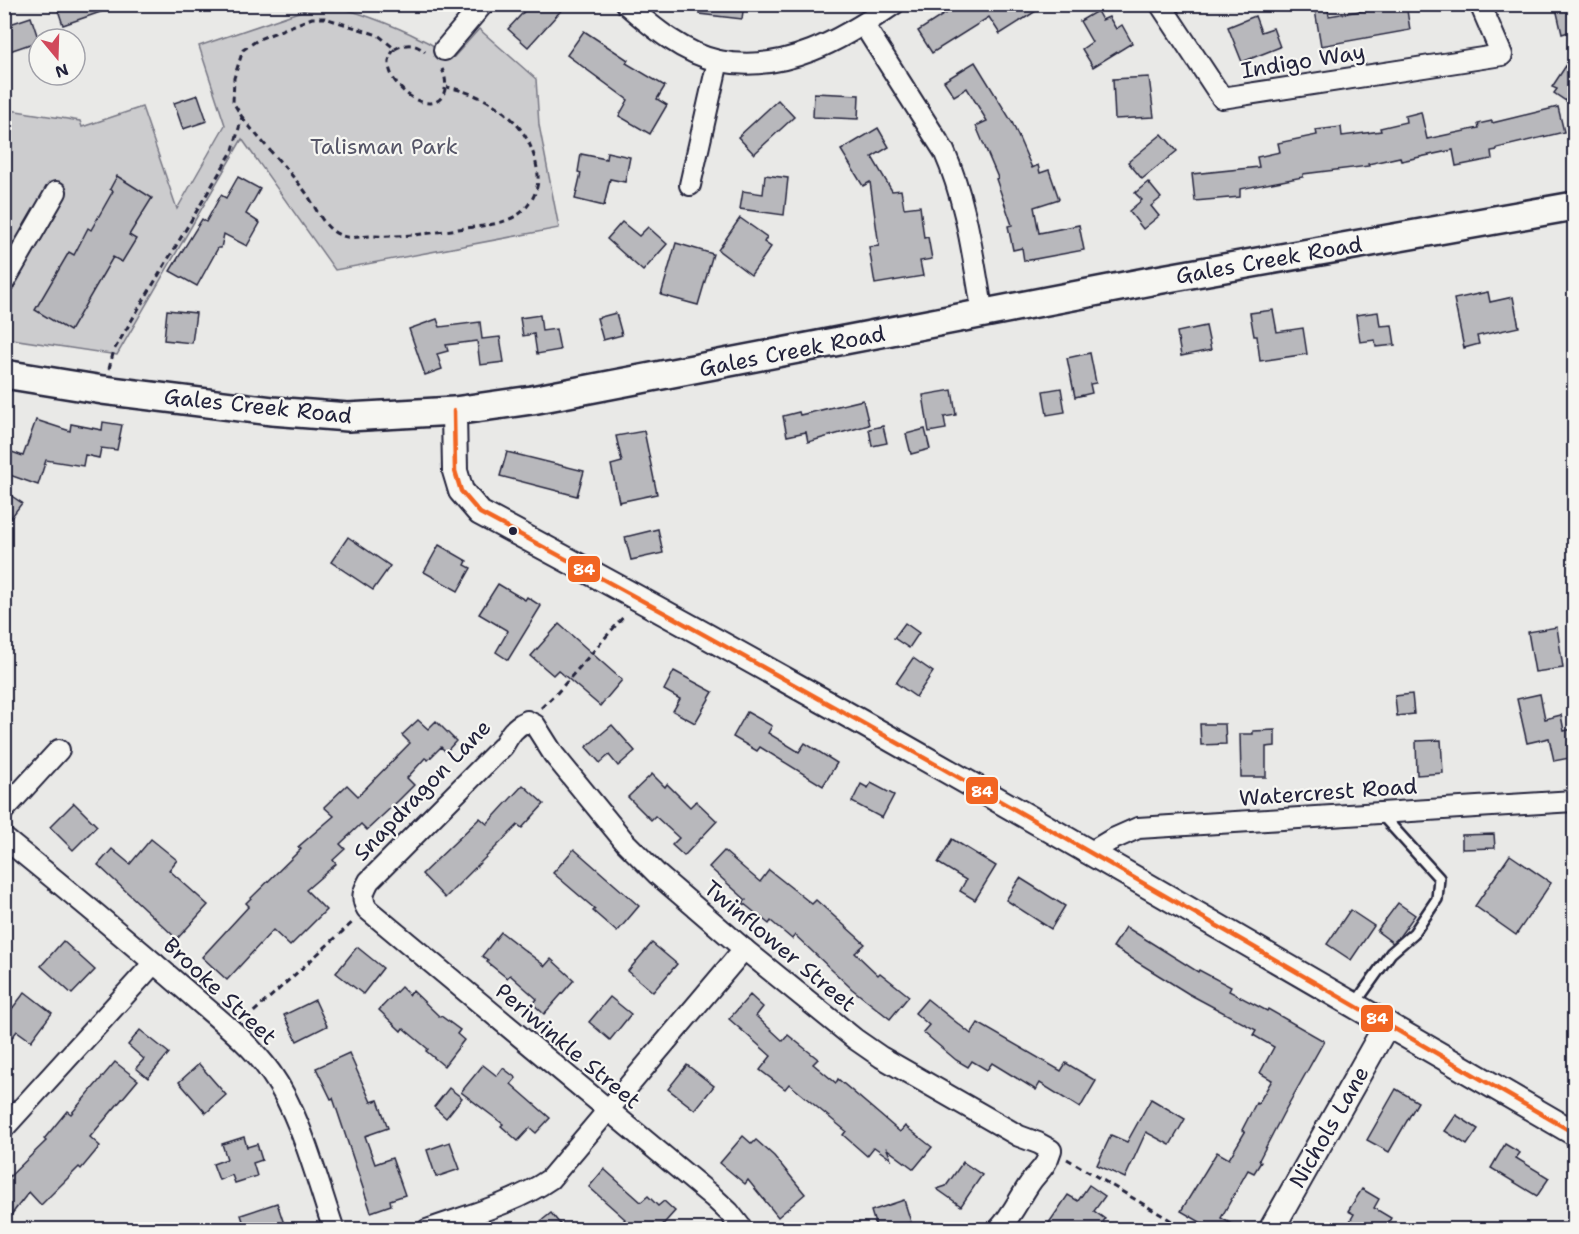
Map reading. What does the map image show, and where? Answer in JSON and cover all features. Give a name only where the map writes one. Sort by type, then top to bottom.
[{"type":"main road","name":"Gales Creek Road","points":[[4,374],[103,390],[272,411],[348,417],[454,411],[543,398],[1371,241],[1575,206]]},
{"type":"street","points":[[437,57],[483,4]]},
{"type":"street","points":[[626,4],[648,24],[694,51],[718,61],[748,63],[773,62],[836,42],[894,4]]},
{"type":"street","name":"Indigo Way","points":[[1160,4],[1222,98],[1502,55],[1480,4]]},
{"type":"street","points":[[864,25],[944,151],[954,173],[965,211],[983,314]]},
{"type":"street","points":[[690,185],[718,61]]},
{"type":"street","points":[[4,282],[56,192]]},
{"type":"street","points":[[454,411],[454,471],[461,491],[480,513],[638,597],[1091,852],[1575,1133]]},
{"type":"street","name":"Snapdragon Lane","points":[[365,905],[364,890],[369,881],[503,746],[510,733],[527,721]]},
{"type":"street","name":"Twinflower Street","points":[[527,721],[535,725],[554,755],[625,842],[658,875],[744,949],[855,1039],[881,1057],[1019,1136],[1051,1150]]},
{"type":"street","points":[[4,810],[60,750]]},
{"type":"street","name":"Watercrest Road","points":[[1091,852],[1138,828],[1575,801]]},
{"type":"street","name":"Brooke Street","points":[[4,838],[154,963],[233,1032],[262,1062],[279,1085],[300,1132],[334,1230]]},
{"type":"street","name":"Periwinkle Street","points":[[365,905],[713,1197],[743,1230]]},
{"type":"street","points":[[427,1230],[534,1190],[550,1179],[744,949]]},
{"type":"street","points":[[4,1128],[154,963]]},
{"type":"street","name":"Nichols Lane","points":[[1275,1227],[1387,1024]]},
{"type":"street","points":[[998,1230],[1029,1183],[1046,1165],[1051,1150]]},
{"type":"lane","points":[[1354,1005],[1391,953],[1414,933],[1437,899],[1439,878],[1380,813]]},
{"type":"path","points":[[394,49],[378,35],[325,18],[312,18],[277,30],[248,45],[238,61],[232,92],[233,102],[270,153],[304,190],[329,228],[339,235],[353,238],[417,236],[505,221],[520,213],[530,203],[538,180],[533,148],[527,137],[510,117],[487,100],[447,87]]},
{"type":"path","points":[[409,44],[417,45],[437,57],[447,87],[444,95],[433,102],[421,102],[410,96],[389,71],[388,60],[394,49],[409,44]]},
{"type":"path","points":[[103,390],[114,350],[233,150],[242,117]]},
{"type":"path","points":[[527,721],[557,693],[638,597]]},
{"type":"path","points":[[233,1032],[365,905]]},
{"type":"path","points":[[1051,1150],[1187,1230]]},
{"type":"green space","name":"Talisman Park","points":[[319,5],[342,8],[386,23],[454,57],[479,29],[536,79],[539,125],[559,228],[335,270],[242,139],[117,355],[5,338],[4,113],[10,110],[80,121],[82,127],[142,107],[177,209],[225,125],[199,46]]},
{"type":"building","points":[[56,4],[114,4],[115,7],[63,25]]},
{"type":"building","points":[[531,4],[567,4],[528,47],[508,29]]},
{"type":"building","points":[[699,4],[744,4],[742,19],[699,14]]},
{"type":"building","points":[[960,4],[1047,4],[1000,34],[989,17],[932,53],[918,31]]},
{"type":"building","points":[[1314,4],[1327,4],[1329,16],[1385,7],[1385,4],[1406,4],[1410,30],[1321,46]]},
{"type":"building","points":[[1555,4],[1575,4],[1575,30],[1562,34]]},
{"type":"building","points":[[1097,11],[1102,20],[1109,17],[1116,29],[1122,25],[1132,43],[1093,67],[1082,49],[1092,42],[1080,21]]},
{"type":"building","points":[[1255,16],[1261,32],[1273,28],[1280,47],[1242,62],[1228,27]]},
{"type":"building","points":[[31,17],[34,27],[27,27],[27,45],[4,53],[4,26]]},
{"type":"building","points":[[584,31],[628,60],[626,63],[665,86],[657,99],[667,105],[650,134],[619,116],[628,100],[567,55]]},
{"type":"building","points":[[1575,52],[1575,107],[1554,93],[1557,89],[1552,87]]},
{"type":"building","points":[[975,62],[1012,122],[1032,168],[1038,165],[1040,173],[1049,170],[1059,199],[1034,207],[1039,233],[1079,225],[1084,250],[1024,261],[1022,248],[1013,250],[1008,226],[1012,225],[996,179],[998,178],[976,126],[987,121],[967,88],[954,96],[944,81]]},
{"type":"building","points":[[1149,77],[1154,117],[1115,119],[1113,79]]},
{"type":"building","points":[[814,93],[859,95],[858,119],[813,117]]},
{"type":"building","points":[[198,95],[207,121],[183,129],[174,103]]},
{"type":"building","points":[[778,100],[794,117],[754,154],[738,137]]},
{"type":"building","points":[[1558,107],[1564,132],[1497,148],[1491,151],[1492,159],[1456,166],[1453,150],[1401,161],[1400,157],[1368,164],[1369,166],[1303,174],[1303,177],[1240,189],[1240,197],[1195,201],[1192,174],[1259,167],[1257,157],[1280,152],[1278,143],[1317,135],[1316,130],[1341,127],[1342,136],[1381,131],[1380,128],[1406,122],[1405,116],[1421,112],[1427,139],[1479,128],[1478,124],[1492,121],[1492,123]]},
{"type":"building","points":[[878,128],[889,147],[872,157],[892,191],[901,190],[904,208],[920,206],[924,238],[928,237],[932,259],[920,261],[923,276],[875,284],[869,247],[879,246],[870,182],[863,186],[841,150]]},
{"type":"building","points":[[1162,134],[1177,151],[1142,179],[1128,162]]},
{"type":"building","points":[[607,152],[630,157],[625,182],[610,179],[604,206],[575,199],[581,173],[578,172],[581,154],[606,159]]},
{"type":"building","points":[[765,175],[788,178],[784,215],[740,209],[743,191],[763,194]]},
{"type":"building","points":[[117,176],[152,198],[129,235],[136,239],[122,262],[113,257],[70,331],[35,310],[69,252],[74,255],[88,228],[91,230],[113,191],[110,189]]},
{"type":"building","points":[[238,177],[260,189],[246,214],[260,223],[247,246],[224,234],[221,248],[218,248],[197,286],[170,271],[202,219],[206,222],[221,195],[226,198]]},
{"type":"building","points":[[1148,182],[1161,198],[1151,206],[1159,216],[1143,229],[1129,211],[1142,200],[1135,193]]},
{"type":"building","points":[[740,218],[767,237],[764,242],[771,247],[751,275],[718,250]]},
{"type":"building","points":[[622,222],[639,236],[648,227],[667,244],[643,271],[607,239]]},
{"type":"building","points":[[676,243],[713,254],[698,305],[661,295]]},
{"type":"building","points":[[1488,292],[1490,302],[1513,297],[1519,327],[1477,336],[1479,344],[1464,348],[1454,299]]},
{"type":"building","points":[[167,310],[196,313],[192,343],[164,340]]},
{"type":"building","points":[[1273,310],[1277,332],[1303,328],[1307,354],[1260,361],[1257,336],[1254,336],[1250,313]]},
{"type":"building","points":[[1378,312],[1380,326],[1392,325],[1395,345],[1376,347],[1375,340],[1360,342],[1356,315]]},
{"type":"building","points":[[616,313],[622,335],[603,340],[597,318]]},
{"type":"building","points":[[540,315],[542,331],[556,329],[560,350],[537,354],[534,334],[523,336],[520,318]]},
{"type":"building","points":[[437,319],[440,327],[480,322],[482,339],[500,337],[504,362],[480,365],[477,341],[446,345],[448,351],[437,354],[442,369],[425,375],[409,329]]},
{"type":"building","points":[[1206,326],[1211,350],[1181,356],[1177,332]]},
{"type":"building","points":[[1090,353],[1096,383],[1090,384],[1092,393],[1075,397],[1067,358]]},
{"type":"building","points":[[1061,388],[1065,412],[1047,415],[1043,391]]},
{"type":"building","points":[[952,390],[956,415],[944,417],[946,429],[929,432],[923,395]]},
{"type":"building","points":[[863,400],[869,425],[808,442],[806,432],[787,436],[783,416],[799,412],[800,415]]},
{"type":"building","points":[[36,420],[70,431],[71,424],[102,430],[103,422],[122,425],[117,450],[101,448],[99,458],[85,455],[83,466],[46,460],[38,485],[4,473],[9,451],[23,456]]},
{"type":"building","points":[[883,426],[887,443],[872,446],[869,429]]},
{"type":"building","points":[[925,429],[930,449],[911,454],[906,434]]},
{"type":"building","points":[[644,431],[657,494],[619,502],[611,465],[622,462],[616,436]]},
{"type":"building","points":[[507,452],[584,471],[577,496],[500,476]]},
{"type":"building","points":[[4,491],[22,503],[4,527]]},
{"type":"building","points":[[658,529],[663,553],[631,560],[625,537]]},
{"type":"building","points":[[348,537],[390,566],[373,590],[331,562]]},
{"type":"building","points":[[439,545],[467,561],[465,565],[471,568],[458,591],[424,572]]},
{"type":"building","points":[[498,584],[525,600],[527,597],[541,606],[508,660],[496,652],[508,631],[479,614]]},
{"type":"building","points":[[905,623],[919,633],[909,648],[894,638]]},
{"type":"building","points":[[559,624],[622,680],[600,706],[558,670],[553,675],[531,656]]},
{"type":"building","points":[[1557,627],[1563,668],[1535,672],[1528,632]]},
{"type":"building","points":[[913,658],[933,672],[916,697],[896,683]]},
{"type":"building","points":[[674,671],[713,692],[695,723],[673,711],[680,699],[664,690]]},
{"type":"building","points":[[1412,694],[1414,714],[1397,716],[1395,696]]},
{"type":"building","points":[[1540,694],[1545,719],[1561,715],[1564,731],[1572,729],[1575,757],[1554,761],[1549,738],[1527,743],[1517,699]]},
{"type":"building","points":[[747,712],[772,726],[768,733],[799,752],[805,743],[837,763],[823,786],[760,747],[757,751],[733,737]]},
{"type":"building","points":[[418,720],[428,729],[436,721],[456,741],[446,752],[441,747],[428,760],[425,758],[407,778],[414,785],[367,830],[361,824],[340,844],[345,849],[333,860],[336,864],[306,890],[326,910],[290,946],[273,930],[227,980],[202,957],[249,906],[246,903],[301,849],[298,847],[334,816],[324,807],[347,785],[358,796],[410,743],[402,735]]},
{"type":"building","points":[[1200,724],[1225,724],[1226,744],[1201,745]]},
{"type":"building","points":[[612,725],[635,751],[618,766],[609,755],[600,763],[586,747]]},
{"type":"building","points":[[1275,730],[1275,746],[1266,747],[1266,777],[1241,777],[1240,734]]},
{"type":"building","points":[[1441,740],[1443,773],[1417,775],[1416,741]]},
{"type":"building","points":[[652,774],[665,787],[667,784],[690,807],[696,801],[717,821],[684,856],[672,845],[679,838],[655,816],[651,820],[628,797]]},
{"type":"building","points":[[871,783],[894,795],[882,818],[852,802],[861,784],[868,788]]},
{"type":"building","points":[[523,785],[544,804],[522,828],[518,825],[445,898],[422,874],[480,818],[487,824]]},
{"type":"building","points":[[74,803],[97,826],[73,850],[50,827]]},
{"type":"building","points":[[1494,834],[1495,848],[1462,849],[1462,835]]},
{"type":"building","points":[[151,839],[177,860],[169,870],[208,905],[177,939],[98,865],[112,849],[130,864]]},
{"type":"building","points":[[952,839],[996,866],[975,900],[960,891],[966,880],[938,863]]},
{"type":"building","points":[[574,849],[639,906],[617,932],[593,911],[595,909],[553,873]]},
{"type":"building","points":[[724,851],[760,882],[769,870],[812,904],[816,900],[865,944],[855,953],[878,975],[880,973],[909,996],[890,1019],[852,989],[795,935],[792,939],[771,921],[769,924],[743,903],[746,900],[709,867]]},
{"type":"building","points":[[1510,855],[1551,883],[1516,935],[1475,906]]},
{"type":"building","points":[[1020,878],[1065,906],[1051,929],[1006,900]]},
{"type":"building","points":[[1398,903],[1415,915],[1393,943],[1377,931]]},
{"type":"building","points":[[1350,910],[1374,926],[1351,960],[1327,944]]},
{"type":"building","points":[[1126,927],[1198,972],[1199,970],[1231,987],[1229,991],[1267,1011],[1268,1009],[1324,1041],[1259,1160],[1261,1162],[1254,1173],[1248,1170],[1221,1218],[1242,1230],[1214,1230],[1181,1211],[1217,1152],[1229,1159],[1245,1132],[1242,1130],[1256,1103],[1258,1104],[1272,1080],[1260,1073],[1274,1047],[1253,1035],[1256,1030],[1189,994],[1113,947]]},
{"type":"building","points":[[501,932],[545,966],[551,959],[574,980],[544,1014],[533,1004],[537,999],[510,975],[507,978],[482,956]]},
{"type":"building","points":[[63,941],[95,970],[72,994],[41,966]]},
{"type":"building","points":[[652,943],[677,964],[653,992],[628,971]]},
{"type":"building","points":[[357,947],[383,968],[363,994],[336,973]]},
{"type":"building","points":[[401,987],[409,995],[413,991],[440,1017],[460,1030],[457,1034],[464,1040],[444,1066],[426,1051],[428,1049],[403,1028],[401,1031],[379,1010]]},
{"type":"building","points":[[25,992],[52,1013],[31,1041],[17,1031],[4,1048],[4,1019]]},
{"type":"building","points":[[750,995],[763,1007],[756,1016],[783,1041],[788,1035],[818,1059],[813,1064],[836,1083],[838,1079],[900,1132],[905,1126],[932,1147],[914,1169],[887,1149],[891,1159],[874,1147],[867,1156],[843,1135],[846,1131],[789,1084],[785,1089],[760,1070],[771,1056],[729,1019]]},
{"type":"building","points":[[610,997],[631,1014],[610,1040],[589,1022]]},
{"type":"building","points":[[927,999],[971,1034],[978,1023],[1061,1071],[1066,1063],[1096,1081],[1080,1108],[1040,1083],[1036,1090],[992,1063],[987,1070],[972,1061],[968,1067],[956,1060],[923,1032],[929,1025],[915,1013]]},
{"type":"building","points":[[315,1000],[327,1026],[297,1041],[284,1015]]},
{"type":"building","points":[[140,1030],[169,1053],[148,1078],[136,1068],[144,1059],[128,1045]]},
{"type":"building","points":[[349,1053],[371,1102],[378,1100],[388,1128],[365,1136],[375,1164],[392,1158],[405,1195],[390,1200],[391,1205],[371,1212],[333,1098],[331,1099],[316,1068]]},
{"type":"building","points":[[115,1062],[138,1080],[90,1137],[100,1146],[81,1169],[79,1167],[41,1205],[29,1192],[4,1224],[4,1182],[46,1141],[44,1139],[67,1111],[71,1114]]},
{"type":"building","points":[[199,1064],[226,1095],[206,1113],[179,1082]]},
{"type":"building","points":[[483,1065],[497,1076],[503,1068],[516,1078],[511,1084],[550,1118],[536,1133],[530,1128],[518,1141],[501,1126],[503,1124],[461,1092]]},
{"type":"building","points":[[687,1065],[714,1086],[695,1110],[668,1089]]},
{"type":"building","points":[[449,1088],[462,1098],[446,1118],[434,1107]]},
{"type":"building","points":[[1396,1089],[1418,1102],[1389,1152],[1367,1140]]},
{"type":"building","points":[[1151,1099],[1185,1119],[1170,1145],[1146,1132],[1125,1178],[1097,1165],[1111,1135],[1127,1142]]},
{"type":"building","points":[[1456,1115],[1478,1129],[1467,1145],[1445,1131]]},
{"type":"building","points":[[743,1136],[752,1144],[756,1140],[774,1156],[805,1194],[778,1217],[748,1180],[745,1184],[720,1163]]},
{"type":"building","points":[[244,1137],[247,1147],[257,1144],[262,1160],[253,1163],[257,1176],[235,1183],[232,1175],[219,1180],[213,1164],[227,1159],[222,1144]]},
{"type":"building","points":[[450,1142],[460,1169],[436,1177],[427,1150]]},
{"type":"building","points":[[1505,1144],[1520,1153],[1516,1158],[1549,1178],[1537,1196],[1491,1168]]},
{"type":"building","points":[[963,1162],[982,1175],[961,1206],[937,1189],[946,1186]]},
{"type":"building","points":[[604,1169],[641,1202],[648,1196],[658,1206],[664,1201],[675,1211],[658,1230],[616,1230],[625,1219],[589,1187]]},
{"type":"building","points":[[1089,1185],[1105,1196],[1094,1211],[1105,1219],[1098,1230],[1044,1230],[1068,1195],[1078,1201]]},
{"type":"building","points":[[1362,1189],[1379,1199],[1374,1208],[1391,1218],[1384,1230],[1345,1230],[1354,1214],[1348,1211]]},
{"type":"building","points":[[904,1200],[911,1222],[889,1230],[877,1230],[871,1211]]},
{"type":"building","points":[[277,1203],[286,1230],[246,1230],[241,1215]]},
{"type":"building","points":[[551,1213],[565,1230],[530,1230]]},
{"type":"transit line","name":"84","points":[[454,411],[455,471],[461,491],[480,513],[893,740],[1574,1133]]}]
